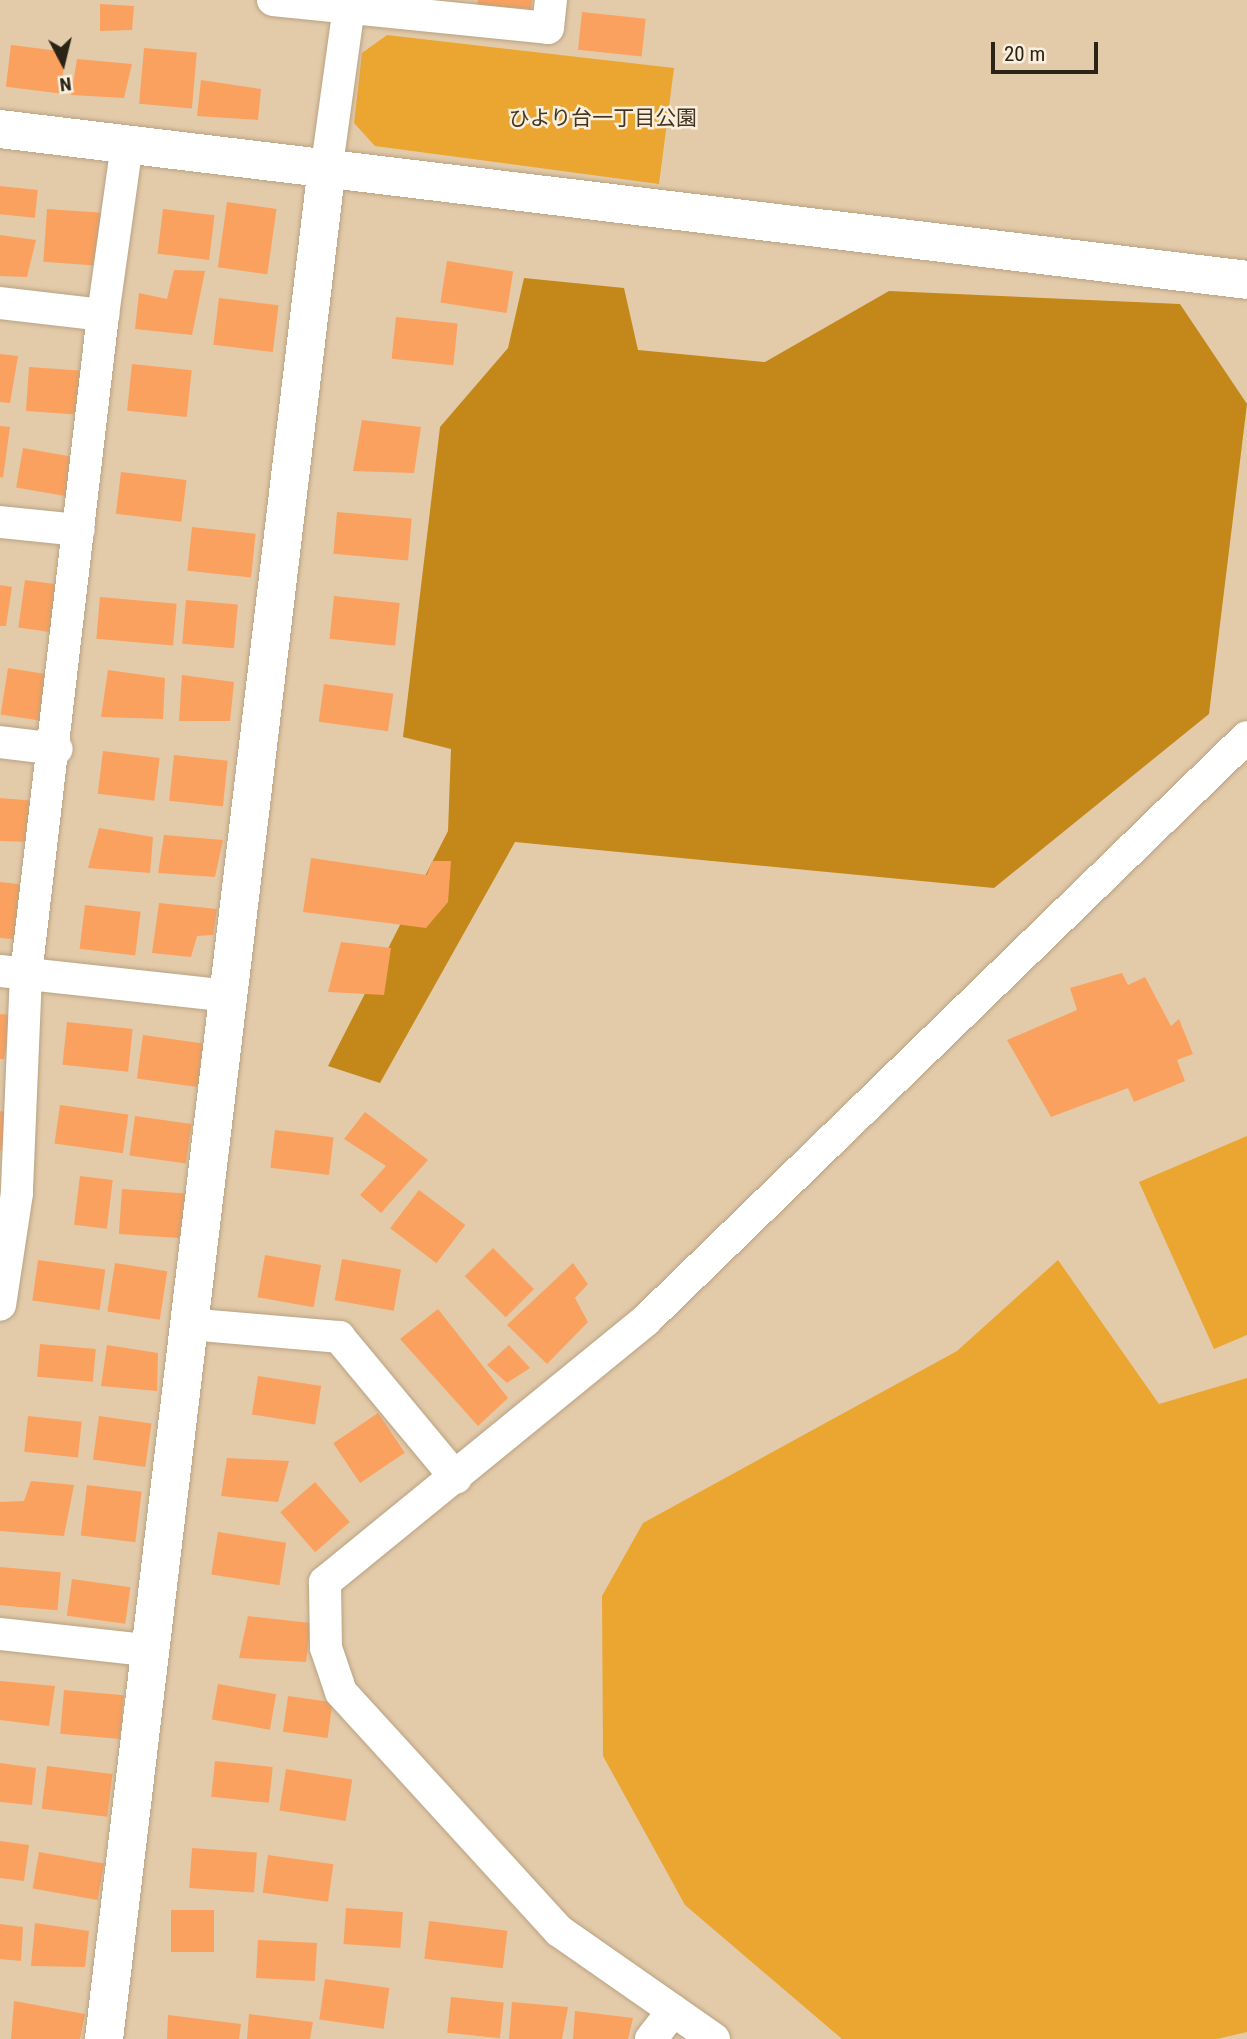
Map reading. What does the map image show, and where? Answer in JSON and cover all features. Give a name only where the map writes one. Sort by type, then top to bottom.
[{"type":"street","points":[[273,0],[350,3],[548,28],[551,0]]},
{"type":"street","points":[[104,2039],[153,1651],[188,1324],[327,165],[350,3]]},
{"type":"street","points":[[0,129],[327,165],[1247,280]]},
{"type":"street","points":[[0,1305],[8,1192],[13,972],[57,749],[103,316],[127,145]]},
{"type":"street","points":[[0,303],[103,316]]},
{"type":"street","points":[[0,522],[79,530]]},
{"type":"street","points":[[714,2039],[559,1931],[341,1692],[326,1648],[325,1582],[456,1478],[646,1320],[1247,737]]},
{"type":"street","points":[[0,742],[57,749]]},
{"type":"street","points":[[13,972],[229,996]]},
{"type":"street","points":[[188,1324],[339,1337],[456,1478]]},
{"type":"street","points":[[0,1634],[153,1651]]},
{"type":"street","points":[[651,2039],[673,2011]]},
{"type":"green space","name":"ひより台一丁目公園","points":[[387,35],[674,68],[659,184],[375,146],[354,123],[362,53]]},
{"type":"green space","points":[[1247,1136],[1247,1335],[1214,1349],[1139,1182]]},
{"type":"green space","points":[[1058,1260],[1159,1404],[1247,1378],[1247,2032],[1217,2039],[842,2039],[685,1905],[603,1756],[602,1596],[643,1523],[957,1351]]},
{"type":"shaded area","points":[[524,278],[624,288],[638,350],[765,362],[889,291],[1180,304],[1247,404],[1209,714],[994,888],[515,842],[380,1083],[328,1066],[448,831],[451,749],[403,737],[440,427],[508,348]]},
{"type":"building","points":[[478,0],[532,0],[531,9],[477,5]]},
{"type":"building","points":[[100,4],[134,6],[132,30],[100,31]]},
{"type":"building","points":[[582,12],[646,19],[642,56],[578,50]]},
{"type":"building","points":[[11,45],[66,52],[60,93],[6,87]]},
{"type":"building","points":[[144,48],[197,53],[192,108],[139,104]]},
{"type":"building","points":[[77,59],[132,64],[124,98],[71,95]]},
{"type":"building","points":[[201,80],[261,89],[258,120],[197,116]]},
{"type":"building","points":[[0,186],[38,190],[35,218],[0,214]]},
{"type":"building","points":[[227,202],[277,209],[267,274],[218,267]]},
{"type":"building","points":[[47,209],[102,213],[98,266],[43,262]]},
{"type":"building","points":[[163,209],[215,215],[209,260],[158,254]]},
{"type":"building","points":[[0,235],[36,240],[27,277],[0,276]]},
{"type":"building","points":[[447,261],[513,271],[507,313],[440,302]]},
{"type":"building","points":[[174,270],[205,271],[192,335],[135,329],[139,293],[167,299]]},
{"type":"building","points":[[219,298],[279,305],[273,352],[213,345]]},
{"type":"building","points":[[396,317],[458,323],[453,365],[392,359]]},
{"type":"building","points":[[0,354],[18,356],[10,403],[0,402]]},
{"type":"building","points":[[132,364],[192,370],[187,417],[127,411]]},
{"type":"building","points":[[29,367],[83,371],[80,415],[26,411]]},
{"type":"building","points":[[362,420],[421,427],[414,473],[353,471]]},
{"type":"building","points":[[0,426],[10,427],[3,478],[0,477]]},
{"type":"building","points":[[23,448],[76,457],[69,497],[16,487]]},
{"type":"building","points":[[121,472],[187,480],[181,522],[116,514]]},
{"type":"building","points":[[337,512],[412,519],[408,560],[333,554]]},
{"type":"building","points":[[192,527],[256,534],[251,577],[187,571]]},
{"type":"building","points":[[25,580],[60,585],[53,632],[18,628]]},
{"type":"building","points":[[0,585],[12,587],[6,626],[0,626]]},
{"type":"building","points":[[334,596],[400,603],[395,646],[330,639]]},
{"type":"building","points":[[100,597],[177,604],[173,646],[96,639]]},
{"type":"building","points":[[186,600],[238,605],[234,648],[182,644]]},
{"type":"building","points":[[8,668],[51,675],[44,721],[1,714]]},
{"type":"building","points":[[108,670],[165,678],[163,719],[101,717]]},
{"type":"building","points":[[182,675],[234,682],[230,721],[179,721]]},
{"type":"building","points":[[324,684],[393,694],[388,731],[319,722]]},
{"type":"building","points":[[103,751],[160,758],[154,801],[98,794]]},
{"type":"building","points":[[174,755],[228,761],[223,806],[169,801]]},
{"type":"building","points":[[0,798],[37,801],[31,842],[0,841]]},
{"type":"building","points":[[99,828],[153,837],[150,873],[88,868]]},
{"type":"building","points":[[164,835],[223,840],[215,877],[158,873]]},
{"type":"building","points":[[311,858],[427,875],[432,861],[451,861],[448,902],[426,928],[303,912]]},
{"type":"building","points":[[0,882],[35,886],[25,940],[0,938]]},
{"type":"building","points":[[159,903],[217,909],[213,935],[197,936],[191,957],[152,953]]},
{"type":"building","points":[[85,905],[141,912],[135,955],[80,949]]},
{"type":"building","points":[[341,942],[391,948],[384,995],[328,992]]},
{"type":"building","points":[[1122,973],[1128,985],[1145,977],[1171,1026],[1179,1019],[1193,1054],[1177,1060],[1185,1081],[1134,1102],[1128,1088],[1051,1117],[1007,1040],[1077,1010],[1070,988]]},
{"type":"building","points":[[0,1014],[11,1015],[4,1059],[0,1059]]},
{"type":"building","points":[[67,1022],[133,1029],[128,1072],[63,1065]]},
{"type":"building","points":[[143,1035],[208,1044],[202,1088],[137,1079]]},
{"type":"building","points":[[60,1105],[128,1115],[123,1153],[55,1144]]},
{"type":"building","points":[[0,1111],[8,1113],[1,1151],[0,1151]]},
{"type":"building","points":[[365,1112],[428,1160],[381,1213],[360,1195],[386,1166],[344,1139]]},
{"type":"building","points":[[135,1116],[191,1124],[186,1164],[129,1156]]},
{"type":"building","points":[[275,1130],[334,1137],[329,1175],[270,1168]]},
{"type":"building","points":[[80,1176],[113,1180],[107,1229],[74,1225]]},
{"type":"building","points":[[122,1189],[189,1194],[186,1239],[119,1234]]},
{"type":"building","points":[[419,1190],[465,1225],[436,1263],[390,1228]]},
{"type":"building","points":[[493,1248],[534,1289],[506,1317],[465,1276]]},
{"type":"building","points":[[265,1255],[321,1265],[314,1307],[258,1297]]},
{"type":"building","points":[[342,1259],[401,1269],[394,1311],[335,1300]]},
{"type":"building","points":[[38,1260],[105,1269],[100,1310],[32,1301]]},
{"type":"building","points":[[115,1263],[167,1271],[160,1320],[107,1311]]},
{"type":"building","points":[[573,1263],[588,1284],[575,1298],[588,1322],[547,1364],[507,1325]]},
{"type":"building","points":[[438,1309],[508,1398],[478,1426],[400,1339]]},
{"type":"building","points":[[40,1344],[96,1349],[93,1382],[37,1377]]},
{"type":"building","points":[[107,1345],[158,1353],[157,1391],[101,1386]]},
{"type":"building","points":[[509,1345],[530,1368],[507,1383],[487,1365]]},
{"type":"building","points":[[258,1376],[321,1386],[315,1425],[252,1415]]},
{"type":"building","points":[[378,1413],[405,1453],[360,1483],[333,1443]]},
{"type":"building","points":[[28,1416],[82,1422],[78,1457],[24,1452]]},
{"type":"building","points":[[99,1416],[151,1423],[145,1467],[93,1460]]},
{"type":"building","points":[[227,1458],[289,1461],[278,1502],[221,1496]]},
{"type":"building","points":[[31,1481],[74,1485],[64,1536],[0,1531],[0,1502],[24,1501]]},
{"type":"building","points":[[315,1482],[350,1522],[315,1552],[280,1512]]},
{"type":"building","points":[[87,1485],[142,1492],[135,1542],[81,1536]]},
{"type":"building","points":[[218,1532],[286,1543],[279,1585],[211,1574]]},
{"type":"building","points":[[0,1567],[61,1572],[57,1610],[0,1605]]},
{"type":"building","points":[[72,1579],[130,1587],[125,1624],[67,1616]]},
{"type":"building","points":[[248,1616],[311,1623],[306,1662],[239,1658]]},
{"type":"building","points":[[0,1681],[55,1686],[49,1726],[0,1720]]},
{"type":"building","points":[[218,1684],[276,1694],[270,1730],[212,1719]]},
{"type":"building","points":[[64,1690],[124,1695],[120,1739],[60,1734]]},
{"type":"building","points":[[288,1696],[333,1702],[328,1738],[283,1732]]},
{"type":"building","points":[[215,1761],[273,1767],[269,1803],[211,1797]]},
{"type":"building","points":[[0,1763],[36,1768],[32,1805],[0,1802]]},
{"type":"building","points":[[47,1766],[113,1774],[107,1817],[42,1809]]},
{"type":"building","points":[[286,1769],[352,1779],[346,1821],[279,1810]]},
{"type":"building","points":[[0,1841],[29,1845],[24,1881],[0,1878]]},
{"type":"building","points":[[192,1848],[257,1853],[254,1892],[189,1888]]},
{"type":"building","points":[[39,1852],[104,1863],[98,1900],[33,1888]]},
{"type":"building","points":[[268,1855],[333,1864],[328,1902],[263,1893]]},
{"type":"building","points":[[346,1908],[403,1912],[400,1948],[343,1944]]},
{"type":"building","points":[[171,1910],[214,1910],[214,1952],[171,1952]]},
{"type":"building","points":[[429,1921],[507,1931],[503,1968],[424,1959]]},
{"type":"building","points":[[35,1923],[89,1931],[85,1967],[31,1966]]},
{"type":"building","points":[[0,1924],[23,1927],[21,1961],[0,1959]]},
{"type":"building","points":[[258,1940],[317,1943],[315,1981],[256,1978]]},
{"type":"building","points":[[325,1979],[389,1988],[384,2029],[319,2020]]},
{"type":"building","points":[[451,1997],[504,2003],[500,2038],[447,2033]]},
{"type":"building","points":[[14,2001],[85,2014],[80,2039],[11,2039]]},
{"type":"building","points":[[512,2002],[568,2007],[562,2039],[509,2039]]},
{"type":"building","points":[[575,2011],[633,2018],[628,2039],[573,2039]]},
{"type":"building","points":[[249,2014],[313,2022],[310,2039],[247,2039]]},
{"type":"building","points":[[168,2015],[241,2024],[239,2039],[167,2039]]}]
